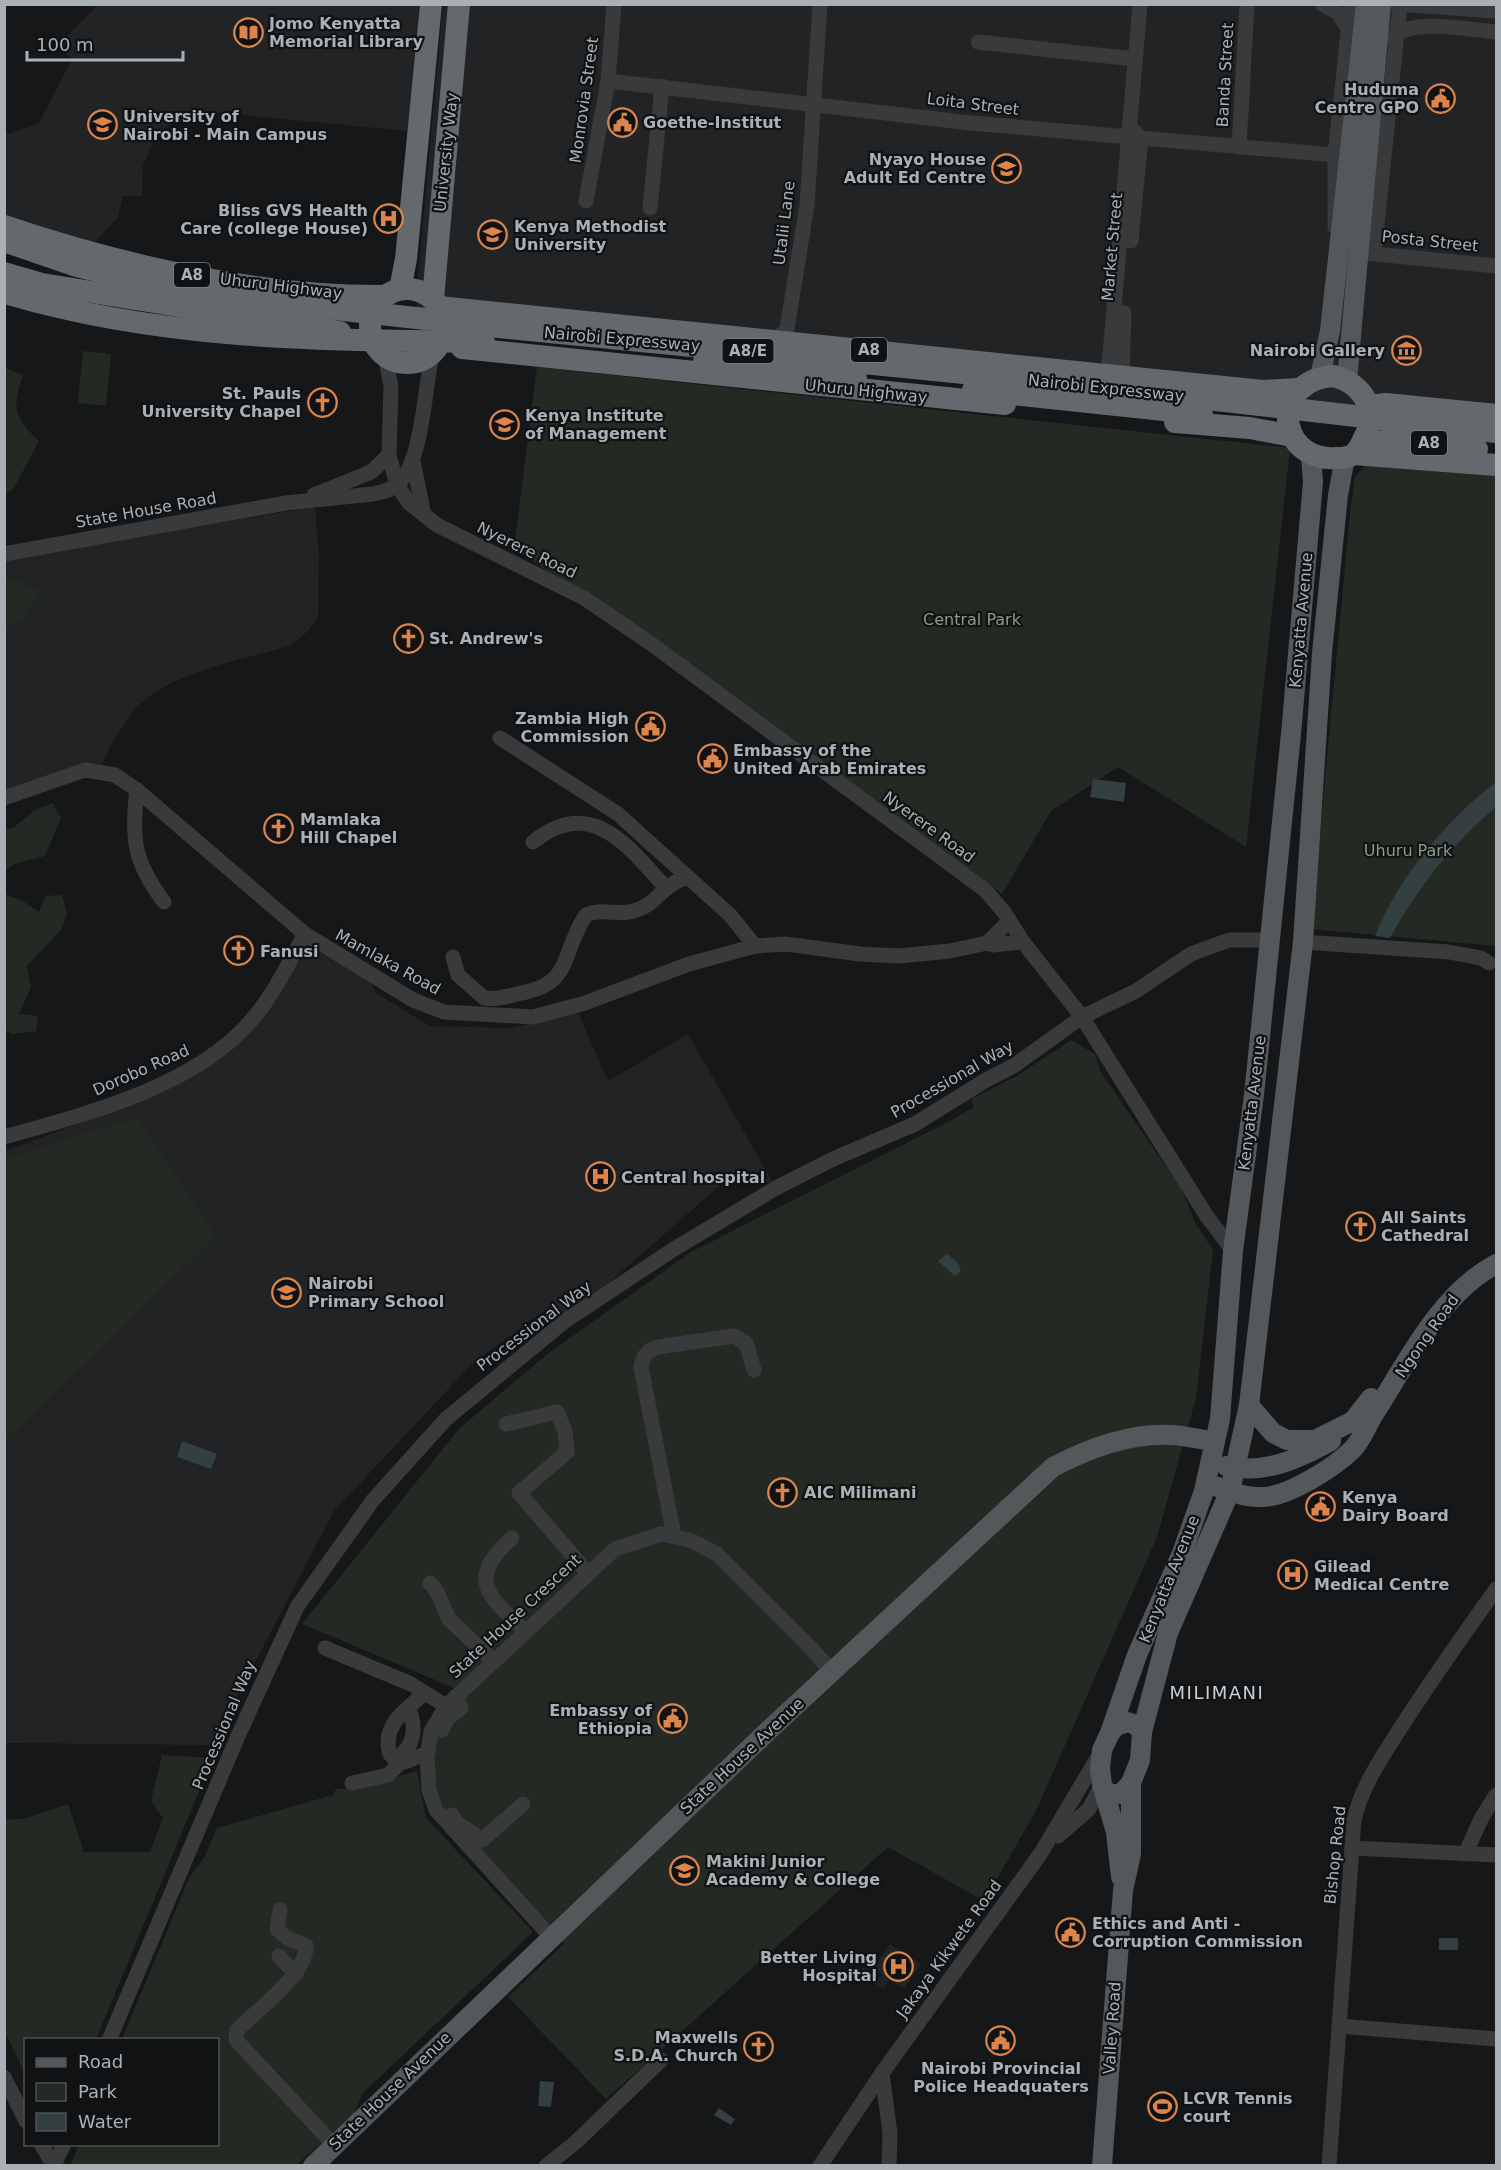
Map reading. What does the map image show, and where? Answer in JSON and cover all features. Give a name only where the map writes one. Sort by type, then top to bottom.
[{"type":"highway","name":"University Way","points":[[393,293],[406,259],[431,4]]},
{"type":"highway","name":"University Way","points":[[436,303],[459,4]]},
{"type":"highway","name":"Uhuru Highway","points":[[4,226],[52,242],[181,273],[288,289],[393,293]]},
{"type":"highway","name":"Nairobi Expressway","points":[[4,241],[77,266],[158,286],[243,299],[489,327],[1074,384],[1497,432]]},
{"type":"highway","name":"Nairobi Expressway","points":[[4,257],[52,274],[142,297],[484,342],[652,356],[1497,443]]},
{"type":"highway","name":"A8","points":[[4,273],[73,289],[232,316],[323,328],[352,335],[404,364],[424,360],[435,350]]},
{"type":"highway","name":"A8","points":[[393,293],[423,292],[436,303],[1263,392],[1299,389],[1320,377]]},
{"type":"highway","points":[[5,293],[52,306],[171,329],[345,340],[484,342]]},
{"type":"highway","points":[[381,352],[370,324],[373,312],[393,293]]},
{"type":"highway","points":[[435,350],[445,326],[436,303]]},
{"type":"highway","name":"Uhuru Highway","points":[[435,350],[1250,428],[1292,436]]},
{"type":"highway","points":[[1320,377],[1334,376],[1347,380],[1357,386],[1369,406],[1370,419],[1354,451],[1497,465]]},
{"type":"highway","points":[[1299,389],[1289,408],[1288,423],[1292,436],[1300,447],[1311,455]]},
{"type":"highway","name":"A8","points":[[1369,406],[1386,404],[1497,415]]},
{"type":"highway","name":"A8","points":[[1311,455],[1330,459],[1397,440],[1497,451]]},
{"type":"main road","points":[[1320,377],[1330,331],[1366,4]]},
{"type":"main road","points":[[1347,380],[1367,253],[1381,4]]},
{"type":"main road","name":"Kenyatta Avenue","points":[[1104,1788],[1106,1742],[1137,1655],[1175,1593],[1230,1491],[1249,1405],[1303,942],[1323,641],[1354,451]]},
{"type":"main road","name":"Kenyatta Avenue","points":[[1131,1783],[1140,1760],[1142,1732],[1168,1633],[1182,1553],[1205,1482],[1215,1442],[1225,1377],[1233,1251],[1287,778],[1312,482],[1311,455]]},
{"type":"main road","points":[[1287,778],[1314,780]]},
{"type":"main road","points":[[1249,1405],[1273,1433],[1287,1440],[1315,1440],[1353,1421],[1390,1373],[1448,1288],[1473,1268],[1497,1254]]},
{"type":"main road","name":"Ngong Road","points":[[1205,1482],[1244,1496],[1264,1498],[1282,1494],[1334,1465],[1355,1447],[1432,1325],[1458,1291],[1476,1276],[1497,1264]]},
{"type":"main road","name":"Ngong Road","points":[[1210,1462],[1250,1469],[1288,1463],[1370,1420]]},
{"type":"main road","name":"State House Avenue","points":[[313,2166],[551,1937],[1053,1467],[1082,1453],[1132,1436],[1175,1435],[1215,1442]]},
{"type":"main road","points":[[1106,1742],[1116,1726],[1127,1722],[1136,1725],[1142,1732]]},
{"type":"main road","points":[[1104,1788],[1111,1794],[1121,1794],[1131,1783]]},
{"type":"main road","name":"Valley Road","points":[[1102,2166],[1123,1890],[1131,1854],[1131,1783]]},
{"type":"main road","name":"Valley Road","points":[[1104,1788],[1116,1832],[1123,1890]]},
{"type":"street","name":"Monrovia Street","points":[[586,201],[608,81],[614,4]]},
{"type":"street","name":"Utalii Lane","points":[[774,341],[787,329],[802,236],[820,4]]},
{"type":"street","name":"Market Street","points":[[1114,376],[1109,366],[1133,134],[1134,59],[1140,4]]},
{"type":"street","name":"Banda Street","points":[[1239,147],[1246,4]]},
{"type":"street","points":[[1322,4],[1338,13],[1348,29]]},
{"type":"street","points":[[1338,251],[1334,210],[1335,155],[1351,4]]},
{"type":"street","points":[[1367,253],[1399,5],[1497,11]]},
{"type":"street","points":[[1468,30],[1471,9]]},
{"type":"street","points":[[1378,54],[1397,32],[1419,27],[1497,32]]},
{"type":"street","points":[[978,42],[1134,59]]},
{"type":"street","name":"Loita Street","points":[[608,81],[970,123],[1133,134],[1239,147],[1335,155]]},
{"type":"street","points":[[650,208],[662,86]]},
{"type":"street","name":"Posta Street","points":[[1367,253],[1497,266]]},
{"type":"street","points":[[397,485],[413,461],[435,350]]},
{"type":"street","points":[[381,352],[391,387],[389,455],[397,485]]},
{"type":"street","name":"State House Road","points":[[294,502],[371,472],[389,455]]},
{"type":"street","points":[[413,461],[424,515]]},
{"type":"street","name":"State House Road","points":[[4,554],[294,502],[373,494],[397,485]]},
{"type":"street","name":"Nyerere Road","points":[[397,485],[409,503],[437,525],[584,598],[985,890],[1082,1017],[1206,1215],[1233,1251]]},
{"type":"street","points":[[373,494],[409,503]]},
{"type":"street","points":[[500,738],[618,814],[730,915],[755,946]]},
{"type":"street","name":"Mamlaka Road","points":[[4,798],[85,770],[115,775],[137,790],[305,934],[388,986],[431,1008],[517,1018],[533,1017],[582,1004],[688,964],[755,946],[786,944],[860,954],[899,956],[950,951],[987,943],[993,945],[1023,942]]},
{"type":"street","points":[[137,790],[133,828],[136,846],[150,883],[164,902]]},
{"type":"street","points":[[533,842],[561,824],[574,822],[594,826],[614,834],[626,844],[665,887]]},
{"type":"street","points":[[453,957],[458,975],[484,998],[538,990],[551,983],[561,970],[586,915],[597,911],[637,910],[665,887],[688,877]]},
{"type":"street","points":[[987,943],[1010,921]]},
{"type":"street","name":"Dorobo Road","points":[[4,1137],[123,1101],[185,1072],[211,1056],[235,1037],[261,1009],[305,934]]},
{"type":"street","name":"Processional Way","points":[[110,2038],[242,1725],[297,1607],[373,1500],[439,1427],[481,1388],[565,1321],[674,1249],[776,1188],[833,1159],[915,1124],[986,1080],[1015,1065],[1082,1017],[1136,991],[1191,954],[1211,945],[1239,938],[1270,940]]},
{"type":"street","points":[[1303,942],[1449,952],[1481,958],[1492,967]]},
{"type":"street","points":[[674,1536],[641,1367],[643,1358],[648,1352],[658,1347],[734,1336],[746,1343],[754,1370]]},
{"type":"street","points":[[506,1424],[557,1412],[565,1431],[567,1452],[519,1493],[587,1572]]},
{"type":"street","name":"State House Crescent","points":[[551,1937],[436,1810],[429,1790],[428,1753],[431,1731],[451,1701],[587,1572],[615,1549],[661,1534],[690,1540],[717,1554],[811,1647],[832,1672]]},
{"type":"street","points":[[512,1538],[487,1564],[486,1584],[494,1602],[525,1632]]},
{"type":"street","points":[[430,1583],[449,1618],[493,1661]]},
{"type":"street","name":"Bishop Road","points":[[1329,2166],[1354,1820],[1364,1787],[1414,1706],[1497,1589]]},
{"type":"street","points":[[325,1648],[404,1680],[424,1694],[451,1701],[461,1708],[448,1718],[434,1754],[438,1790],[456,1822],[482,1840]]},
{"type":"street","points":[[397,1761],[388,1748],[388,1732],[397,1718],[424,1694]]},
{"type":"street","points":[[352,1783],[388,1775],[404,1754],[414,1732],[409,1709]]},
{"type":"street","name":"Jakaya Kikwete Road","points":[[820,2166],[882,2073],[1041,1853],[1106,1742]]},
{"type":"street","points":[[397,1761],[428,1753]]},
{"type":"street","points":[[1041,1853],[1089,1809],[1104,1788]]},
{"type":"street","points":[[1465,1854],[1482,1817],[1497,1795]]},
{"type":"street","points":[[466,1844],[482,1840],[523,1804]]},
{"type":"street","points":[[1352,1848],[1497,1856]]},
{"type":"street","points":[[280,1910],[277,1929],[287,1938],[306,1946],[306,1958],[296,1974],[237,2030],[236,2040],[334,2145]]},
{"type":"street","points":[[279,1956],[296,1974]]},
{"type":"street","points":[[1339,2026],[1497,2039]]},
{"type":"street","points":[[546,2166],[576,2142],[661,2060]]},
{"type":"street","points":[[882,2073],[890,2133],[889,2166]]},
{"type":"street","points":[[4,2077],[24,2117]]},
{"type":"street","points":[[41,2146],[54,2165],[64,2146]]},
{"type":"shaded area","name":"University of Nairobi - Main Campus","points":[[98,5],[419,5],[408,131],[211,112],[195,114],[162,129],[155,138],[143,165],[142,196],[123,196],[118,217],[96,241],[76,242],[5,222],[5,131],[8,134],[39,123],[72,59],[58,45]]},
{"type":"shaded area","points":[[443,5],[1496,5],[1496,436],[418,312],[416,297]]},
{"type":"shaded area","points":[[315,507],[319,555],[318,616],[308,631],[290,646],[215,666],[175,681],[151,695],[135,708],[109,748],[102,766],[5,792],[5,558]]},
{"type":"shaded area","name":"Nairobi Primary School","points":[[311,948],[370,982],[376,993],[430,1026],[513,1028],[578,1012],[608,1081],[688,1034],[776,1188],[741,1167],[565,1321],[550,1306],[471,1365],[334,1511],[212,1745],[5,1743],[5,1151],[116,1110],[180,1073],[259,1011]]},
{"type":"shaded area","name":"Better Living Hospital","points":[[890,1944],[921,1964],[904,1989],[889,1979],[883,1989],[859,1973],[863,1967],[880,1978],[883,1975],[872,1970]]},
{"type":"green space","points":[[83,351],[111,354],[106,406],[78,403]]},
{"type":"green space","name":"Central Park","points":[[537,367],[1290,448],[1246,847],[1118,767],[1051,811],[1002,894],[884,806],[514,548]]},
{"type":"green space","points":[[5,368],[23,375],[17,395],[17,411],[24,425],[39,441],[14,488],[5,494]]},
{"type":"green space","name":"Uhuru Park","points":[[1373,456],[1496,464],[1496,946],[1311,929],[1350,513],[1355,477]]},
{"type":"green space","points":[[14,580],[41,591],[22,619],[5,627],[5,583]]},
{"type":"green space","points":[[53,803],[61,818],[45,856],[14,864],[5,871],[5,829],[13,828],[35,810]]},
{"type":"green space","points":[[5,894],[24,902],[39,912],[46,896],[62,895],[67,915],[60,931],[27,966],[31,987],[19,1014],[38,1016],[36,1031],[12,1034],[5,1030]]},
{"type":"green space","points":[[1071,1040],[1095,1054],[1100,1071],[1180,1187],[1196,1224],[1213,1250],[1196,1398],[1157,1537],[1036,1811],[984,1901],[888,1847],[606,2099],[508,1997],[564,1944],[448,1817],[433,1785],[430,1761],[436,1728],[464,1692],[302,1624],[459,1429],[546,1355],[691,1252],[950,1121],[974,1107],[971,1099],[1017,1076]]},
{"type":"green space","points":[[137,1117],[216,1236],[5,1440],[5,1160]]},
{"type":"green space","points":[[162,1755],[213,1758],[96,2038],[24,2038],[24,2072],[5,2032],[5,1820],[27,1818],[68,1804],[84,1852],[150,1852],[163,1818],[151,1801]]},
{"type":"green space","points":[[417,1771],[426,1818],[533,1932],[362,2094],[354,2114],[296,2165],[70,2166],[79,2146],[219,2146],[219,2038],[122,2038],[189,1878],[204,1858],[217,1828],[333,1795],[336,1789],[356,1788]]},
{"type":"water","points":[[1093,779],[1126,783],[1124,802],[1090,797]]},
{"type":"water","points":[[1496,782],[1496,807],[1437,867],[1412,901],[1390,938],[1375,936],[1397,892],[1426,851],[1459,814]]},
{"type":"water","points":[[947,1254],[958,1263],[961,1271],[955,1276],[938,1261]]},
{"type":"water","points":[[182,1441],[217,1454],[211,1469],[177,1457]]},
{"type":"water","points":[[1439,1938],[1458,1938],[1458,1950],[1439,1950]]},
{"type":"water","points":[[540,2081],[554,2082],[551,2107],[538,2106]]},
{"type":"water","points":[[719,2108],[735,2119],[731,2125],[714,2115]]},
{"type":"place","name":"Jomo Kenyatta Memorial Library","points":[[248,32]]},
{"type":"place","name":"Huduma Centre GPO","points":[[1440,98]]},
{"type":"place","name":"Goethe-Institut","points":[[622,122]]},
{"type":"place","name":"University of Nairobi - Main Campus","points":[[102,125]]},
{"type":"place","name":"Nyayo House Adult Ed Centre","points":[[1007,168]]},
{"type":"place","name":"Bliss GVS Health Care (college House)","points":[[389,219]]},
{"type":"place","name":"Kenya Methodist University","points":[[493,235]]},
{"type":"place","name":"Nairobi Gallery","points":[[1406,350]]},
{"type":"place","name":"St. Pauls University Chapel","points":[[322,402]]},
{"type":"place","name":"Kenya Institute of Management","points":[[504,424]]},
{"type":"place","name":"St. Andrew's","points":[[408,638]]},
{"type":"place","name":"Zambia High Commission","points":[[650,727]]},
{"type":"place","name":"Embassy of the United Arab Emirates","points":[[712,759]]},
{"type":"place","name":"Mamlaka Hill Chapel","points":[[279,828]]},
{"type":"place","name":"Fanusi","points":[[239,951]]},
{"type":"place","name":"Central hospital","points":[[600,1177]]},
{"type":"place","name":"All Saints Cathedral","points":[[1360,1226]]},
{"type":"place","name":"Nairobi Primary School","points":[[287,1292]]},
{"type":"place","name":"AIC Milimani","points":[[783,1492]]},
{"type":"place","name":"Kenya Dairy Board","points":[[1321,1506]]},
{"type":"place","name":"Gilead Medical Centre","points":[[1293,1575]]},
{"type":"place","name":"Embassy of Ethiopia","points":[[673,1719]]},
{"type":"place","name":"Makini Junior Academy & College","points":[[685,1870]]},
{"type":"place","name":"Ethics and Anti - Corruption Commission","points":[[1071,1932]]},
{"type":"place","name":"Better Living Hospital","points":[[898,1966]]},
{"type":"place","name":"Nairobi Provincial Police Headquaters","points":[[1001,2040]]},
{"type":"place","name":"Maxwells S.D.A. Church","points":[[759,2046]]},
{"type":"place","name":"LCVR Tennis court","points":[[1162,2107]]},
{"type":"district","name":"MILIMANI","points":[[1217,1692]]}]
